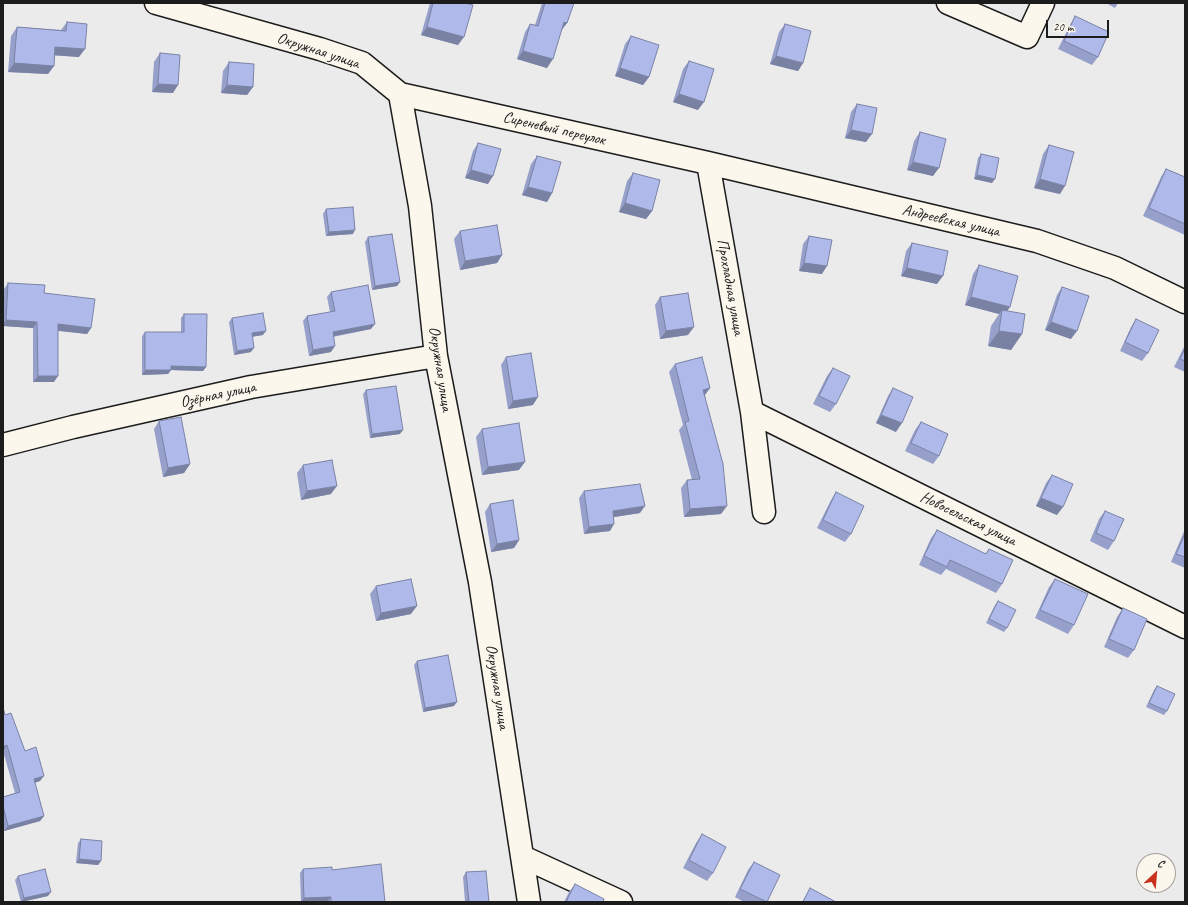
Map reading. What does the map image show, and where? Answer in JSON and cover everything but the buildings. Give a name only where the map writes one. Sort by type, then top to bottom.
[{"type":"street","name":"Окружная улица","points":[[156,3],[313,47],[362,63],[400,94],[420,206],[436,356],[480,582],[523,857],[528,902]]},
{"type":"street","points":[[948,3],[1027,37],[1043,3]]},
{"type":"street","name":"Сиреневый переулок","points":[[400,94],[708,163]]},
{"type":"street","name":"Андреевская улица","points":[[708,163],[1037,241],[1115,268],[1185,302]]},
{"type":"street","name":"Прохладная улица","points":[[708,163],[752,412],[764,512]]},
{"type":"street","name":"Озёрная улица","points":[[3,445],[73,427],[251,387],[436,356]]},
{"type":"street","name":"Новосельская улица","points":[[752,412],[1185,627]]},
{"type":"street","points":[[523,857],[621,902]]}]
